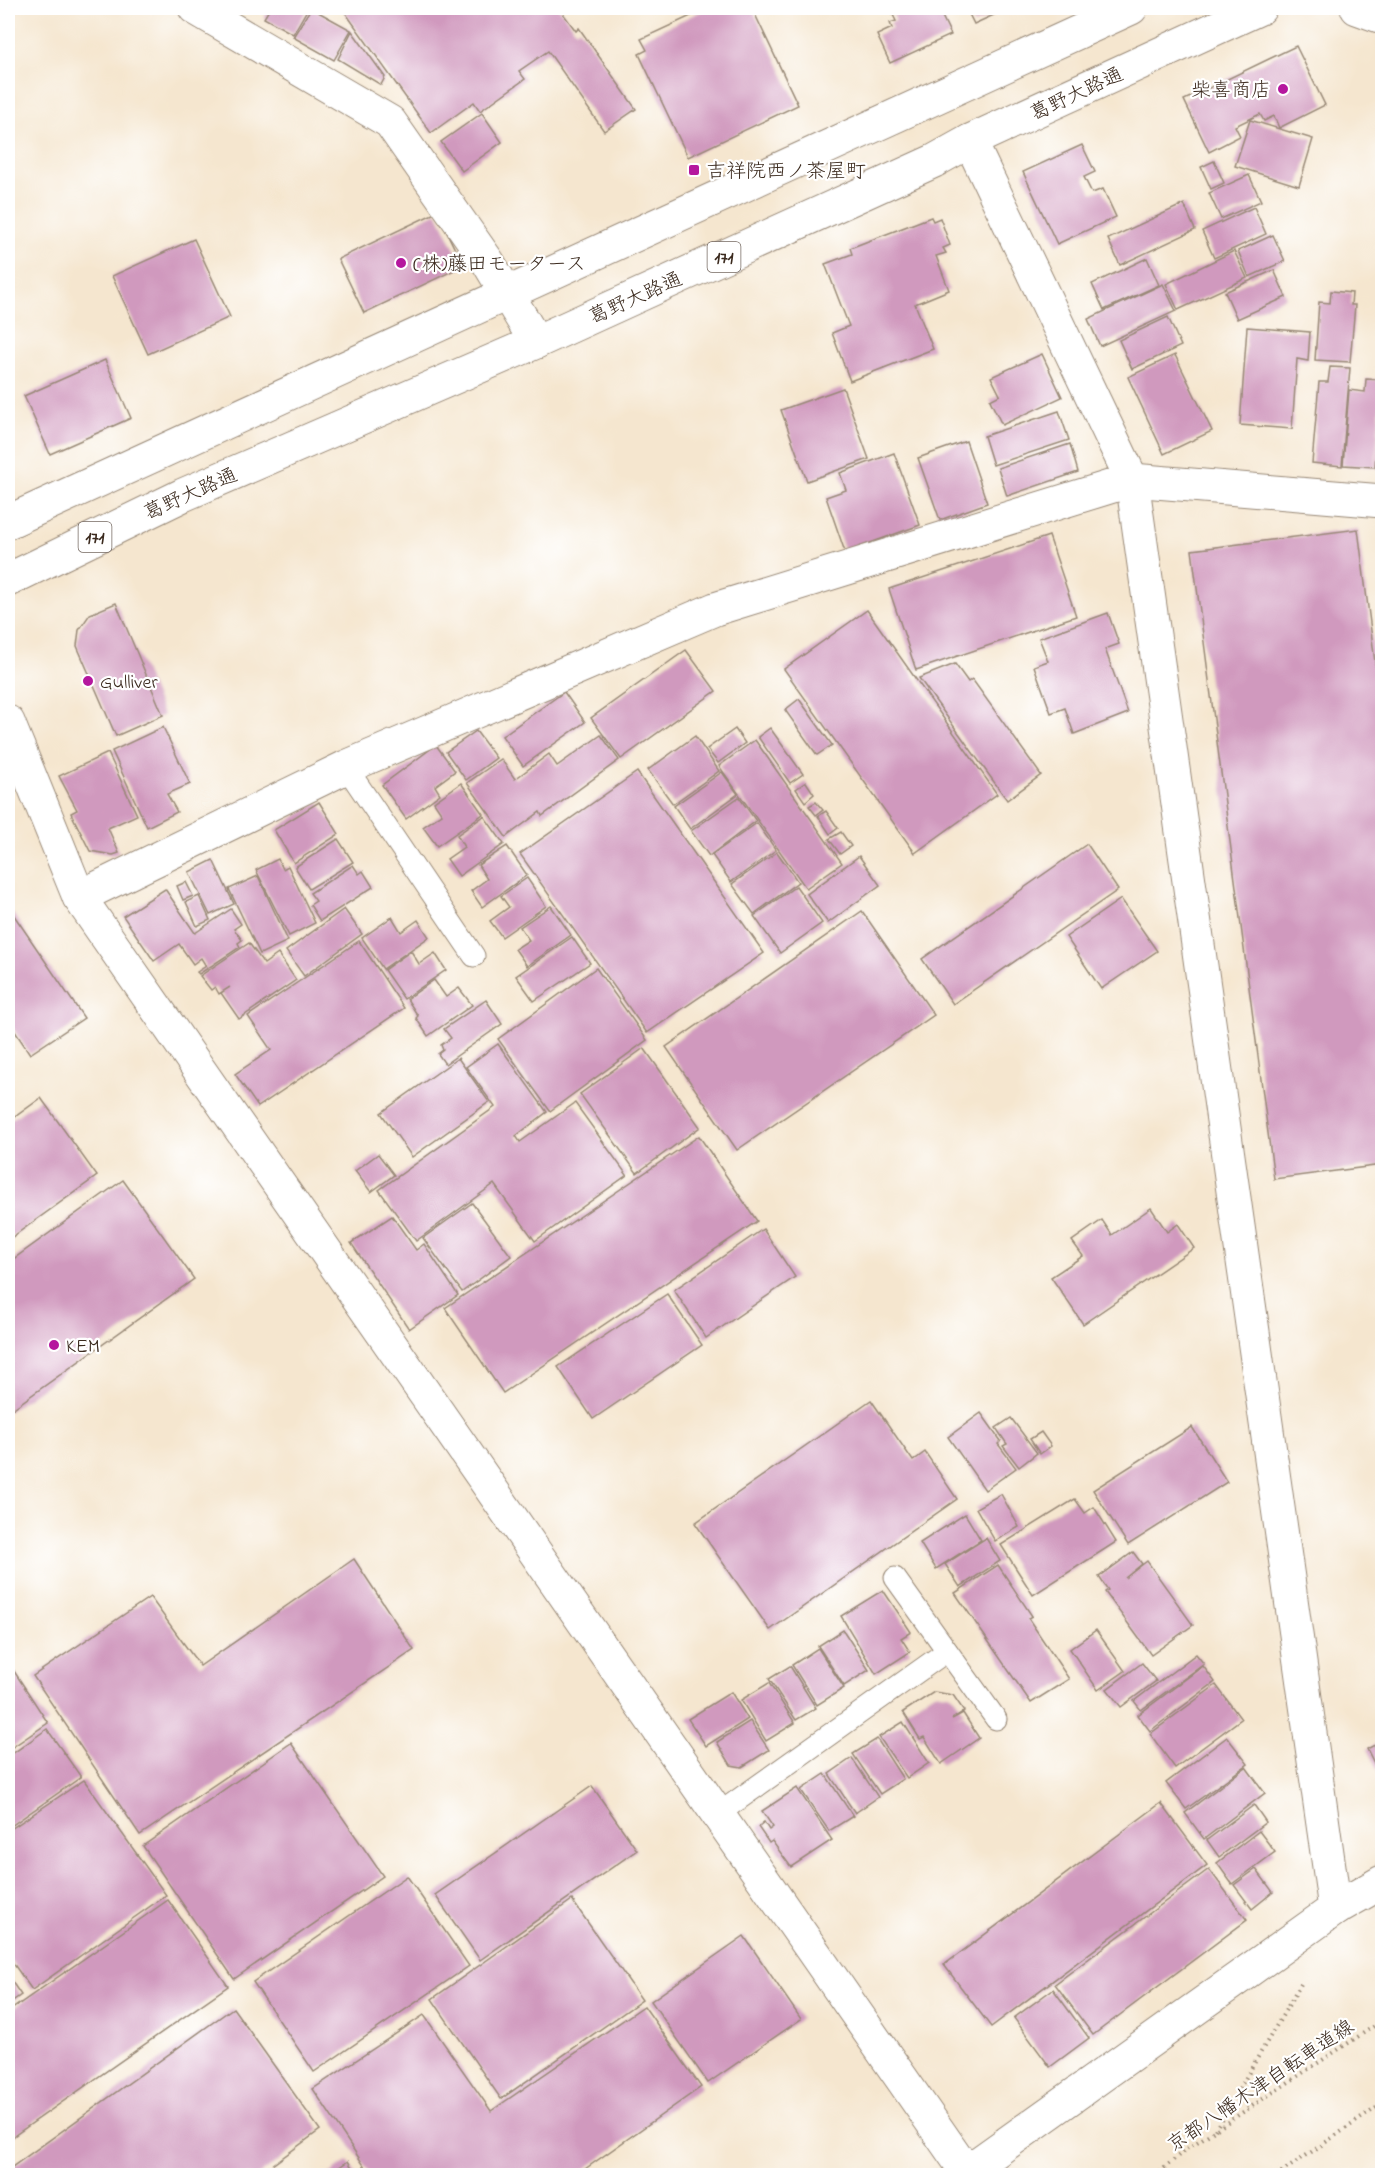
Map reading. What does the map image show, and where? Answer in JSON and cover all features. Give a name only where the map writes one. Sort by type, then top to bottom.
[{"type":"main road","points":[[195,8],[390,122],[488,262],[536,342]]},
{"type":"main road","points":[[8,522],[1131,8]]},
{"type":"main road","name":"葛野大路通","points":[[8,580],[183,495],[536,342],[934,161],[970,141],[1260,8]]},
{"type":"main road","points":[[1357,8],[1383,17]]},
{"type":"main road","points":[[970,141],[1132,480],[1335,1909]]},
{"type":"main road","points":[[79,897],[346,767],[715,609],[1132,480],[1383,501]]},
{"type":"main road","points":[[8,722],[79,897],[718,1814],[964,2173],[1335,1909],[1383,1882]]},
{"type":"lane","points":[[346,767],[474,956]]},
{"type":"lane","points":[[895,1578],[996,1719]]},
{"type":"lane","points":[[718,1814],[947,1651]]},
{"type":"path","points":[[1214,2131],[1303,1980]]},
{"type":"path","name":"京都八幡木津自転車道線","points":[[1155,2175],[1185,2150],[1383,2021]]},
{"type":"path","points":[[1276,2175],[1383,2104]]},
{"type":"building","points":[[270,8],[308,8],[293,34],[264,18]]},
{"type":"building","points":[[311,8],[351,30],[334,60],[293,37]]},
{"type":"building","points":[[342,8],[559,8],[576,31],[579,28],[636,109],[604,131],[548,51],[519,71],[525,79],[480,111],[474,102],[431,133]]},
{"type":"building","points":[[708,8],[752,8],[798,105],[688,157],[639,54],[647,50],[641,39]]},
{"type":"building","points":[[910,8],[938,8],[951,35],[890,63],[877,35],[892,28],[890,23],[896,21],[893,15]]},
{"type":"building","points":[[966,8],[1009,8],[974,24]]},
{"type":"building","points":[[352,31],[385,77],[381,85],[338,59]]},
{"type":"building","points":[[1296,46],[1325,105],[1279,128],[1274,116],[1264,121],[1260,114],[1235,126],[1240,136],[1209,152],[1184,100]]},
{"type":"building","points":[[482,113],[502,142],[462,171],[441,142]]},
{"type":"building","points":[[1250,120],[1313,139],[1299,186],[1235,166]]},
{"type":"building","points":[[1082,145],[1095,172],[1084,177],[1092,193],[1103,189],[1116,217],[1057,244],[1023,172]]},
{"type":"building","points":[[1214,161],[1224,183],[1211,189],[1201,167]]},
{"type":"building","points":[[1249,175],[1261,201],[1221,219],[1209,193]]},
{"type":"building","points":[[1184,204],[1195,230],[1120,265],[1108,239]]},
{"type":"building","points":[[1254,207],[1266,234],[1214,258],[1202,231]]},
{"type":"building","name":"(株)藤田モータース","points":[[437,212],[463,266],[364,313],[338,259]]},
{"type":"building","points":[[931,217],[933,221],[940,218],[950,245],[943,248],[946,253],[936,256],[949,290],[915,304],[933,349],[850,381],[832,333],[849,326],[825,264],[852,254],[850,248]]},
{"type":"building","points":[[1273,235],[1285,261],[1249,277],[1238,251]]},
{"type":"building","points":[[194,239],[230,317],[148,354],[112,276]]},
{"type":"building","points":[[1234,251],[1247,278],[1178,310],[1166,284]]},
{"type":"building","points":[[1147,258],[1159,285],[1104,310],[1092,284]]},
{"type":"building","points":[[1274,270],[1286,297],[1237,319],[1225,292]]},
{"type":"building","points":[[1163,284],[1176,311],[1100,346],[1088,319]]},
{"type":"building","points":[[1381,287],[1382,324],[1378,324]]},
{"type":"building","points":[[1331,291],[1352,293],[1351,305],[1355,305],[1350,362],[1315,360],[1319,302],[1330,303]]},
{"type":"building","points":[[1168,317],[1181,346],[1132,369],[1119,340]]},
{"type":"building","points":[[1247,327],[1310,332],[1308,361],[1297,359],[1292,429],[1240,425]]},
{"type":"building","points":[[1042,354],[1062,397],[1002,425],[990,400],[1000,395],[991,377]]},
{"type":"building","points":[[1175,355],[1212,431],[1164,454],[1128,377]]},
{"type":"building","points":[[105,360],[131,418],[50,454],[24,396]]},
{"type":"building","points":[[1330,367],[1350,368],[1342,466],[1312,463],[1319,382],[1328,382]]},
{"type":"building","points":[[1366,379],[1382,380],[1375,467],[1343,465],[1349,390],[1365,392]]},
{"type":"building","points":[[843,388],[869,459],[807,481],[781,410]]},
{"type":"building","points":[[1382,405],[1382,469],[1376,468]]},
{"type":"building","points":[[1059,411],[1069,440],[993,465],[984,436]]},
{"type":"building","points":[[966,441],[987,503],[940,520],[918,458]]},
{"type":"building","points":[[1070,444],[1078,472],[1007,496],[998,468]]},
{"type":"building","points":[[894,453],[920,525],[845,552],[826,497],[846,490],[840,473]]},
{"type":"building","points":[[1358,529],[1382,717],[1382,1165],[1274,1179],[1192,550]]},
{"type":"building","points":[[1049,536],[1076,616],[916,670],[889,589]]},
{"type":"building","points":[[116,603],[163,715],[116,736],[77,646],[79,630],[90,614]]},
{"type":"building","points":[[867,610],[997,794],[915,853],[784,669]]},
{"type":"building","points":[[1108,613],[1119,644],[1105,649],[1128,713],[1074,734],[1065,708],[1051,713],[1034,666],[1048,661],[1039,638]]},
{"type":"building","points":[[686,650],[716,691],[621,759],[591,718]]},
{"type":"building","points":[[955,664],[968,682],[972,679],[1041,775],[1007,800],[919,678]]},
{"type":"building","points":[[564,692],[585,722],[523,766],[502,736]]},
{"type":"building","points":[[799,699],[832,745],[817,755],[785,710]]},
{"type":"building","points":[[163,727],[190,784],[167,794],[177,812],[147,827],[112,751]]},
{"type":"building","points":[[770,728],[803,774],[790,783],[758,737]]},
{"type":"building","points":[[735,729],[745,743],[718,763],[707,749]]},
{"type":"building","points":[[476,731],[496,758],[466,780],[446,752]]},
{"type":"building","points":[[601,735],[619,760],[542,816],[540,812],[506,837],[467,783],[501,759],[515,779],[549,754],[557,766]]},
{"type":"building","points":[[695,736],[719,771],[673,804],[648,770]]},
{"type":"building","points":[[755,740],[842,863],[806,888],[719,766]]},
{"type":"building","points":[[436,745],[455,771],[435,786],[440,794],[406,819],[382,785]]},
{"type":"building","points":[[108,753],[137,815],[108,828],[119,853],[113,855],[90,851],[71,813],[77,810],[59,776]]},
{"type":"building","points":[[637,772],[764,953],[647,1033],[520,854]]},
{"type":"building","points":[[722,772],[738,794],[690,829],[674,806]]},
{"type":"building","points":[[806,782],[814,794],[805,802],[796,789]]},
{"type":"building","points":[[461,783],[483,814],[437,846],[423,827],[442,814],[434,802]]},
{"type":"building","points":[[739,797],[756,821],[709,856],[691,831]]},
{"type":"building","points":[[319,802],[339,834],[294,863],[274,830]]},
{"type":"building","points":[[816,802],[823,810],[816,815],[809,806]]},
{"type":"building","points":[[826,811],[838,828],[830,834],[818,816]]},
{"type":"building","points":[[484,816],[504,844],[459,876],[447,859],[464,847],[457,835]]},
{"type":"building","points":[[757,823],[776,850],[731,882],[712,855]]},
{"type":"building","points":[[841,832],[851,846],[840,854],[829,839]]},
{"type":"building","points":[[338,839],[353,862],[309,889],[295,867]]},
{"type":"building","points":[[1087,844],[1118,890],[953,1004],[922,959]]},
{"type":"building","points":[[507,846],[527,875],[482,907],[471,891],[487,879],[478,865]]},
{"type":"building","points":[[777,852],[798,882],[754,914],[732,884]]},
{"type":"building","points":[[859,856],[880,885],[828,923],[807,894]]},
{"type":"building","points":[[278,859],[283,869],[288,866],[315,923],[289,936],[256,870]]},
{"type":"building","points":[[213,860],[234,904],[210,915],[189,872]]},
{"type":"building","points":[[353,865],[359,874],[363,871],[373,887],[320,921],[310,905],[316,901],[310,893]]},
{"type":"building","points":[[258,876],[288,941],[260,954],[229,889]]},
{"type":"building","points":[[527,878],[546,906],[502,937],[490,921],[509,907],[501,896]]},
{"type":"building","points":[[186,882],[193,896],[183,900],[177,886]]},
{"type":"building","points":[[796,886],[822,923],[780,953],[754,916]]},
{"type":"building","points":[[165,889],[195,933],[231,909],[241,924],[234,929],[242,940],[238,943],[240,947],[199,974],[197,972],[206,966],[201,958],[193,964],[179,944],[154,961],[123,916]]},
{"type":"building","points":[[199,896],[210,920],[197,926],[186,902]]},
{"type":"building","points":[[1121,899],[1157,951],[1101,989],[1066,937]]},
{"type":"building","points":[[551,906],[571,935],[527,966],[515,949],[529,940],[520,927]]},
{"type":"building","points":[[9,908],[84,1018],[30,1054],[8,1021]]},
{"type":"building","points":[[344,909],[362,934],[304,976],[286,951]]},
{"type":"building","points":[[862,911],[934,1015],[737,1150],[666,1047]]},
{"type":"building","points":[[392,917],[401,932],[418,920],[429,937],[383,969],[362,938]]},
{"type":"building","points":[[572,937],[590,963],[534,1001],[516,976]]},
{"type":"building","points":[[359,941],[404,1008],[258,1107],[235,1074],[271,1050],[248,1016]]},
{"type":"building","points":[[249,943],[264,964],[278,954],[296,980],[239,1019],[221,993],[230,987],[219,994],[215,987],[211,990],[200,976]]},
{"type":"building","points":[[411,951],[419,964],[435,953],[446,970],[404,999],[384,970]]},
{"type":"building","points":[[596,968],[647,1040],[550,1111],[498,1039]]},
{"type":"building","points":[[434,980],[446,997],[459,988],[472,1005],[428,1036],[407,999]]},
{"type":"building","points":[[486,1000],[502,1024],[445,1064],[438,1054],[443,1050],[441,1045],[451,1038],[444,1029]]},
{"type":"building","points":[[498,1044],[547,1112],[516,1136],[520,1142],[575,1103],[627,1175],[535,1241],[494,1184],[416,1241],[379,1190],[495,1107],[466,1067]]},
{"type":"building","points":[[644,1048],[700,1127],[637,1173],[580,1094]]},
{"type":"building","points":[[458,1058],[489,1102],[412,1157],[381,1113]]},
{"type":"building","points":[[41,1098],[97,1176],[8,1240],[8,1122]]},
{"type":"building","points":[[699,1136],[757,1221],[503,1393],[445,1308]]},
{"type":"building","points":[[378,1154],[394,1175],[371,1192],[355,1171]]},
{"type":"building","name":"KEM","points":[[123,1180],[194,1279],[8,1412],[8,1263]]},
{"type":"building","points":[[472,1203],[511,1256],[462,1292],[423,1238]]},
{"type":"building","points":[[1151,1208],[1167,1232],[1178,1224],[1194,1248],[1083,1324],[1051,1277],[1083,1256],[1072,1241],[1102,1220],[1112,1235]]},
{"type":"building","points":[[392,1216],[416,1250],[424,1244],[458,1295],[409,1329],[351,1243]]},
{"type":"building","points":[[763,1229],[795,1277],[706,1338],[674,1290]]},
{"type":"building","points":[[667,1294],[702,1345],[593,1419],[558,1367]]},
{"type":"building","points":[[871,1400],[913,1461],[925,1452],[957,1499],[770,1630],[695,1523]]},
{"type":"building","points":[[981,1413],[1001,1441],[998,1444],[1016,1468],[985,1490],[948,1437]]},
{"type":"building","points":[[1011,1418],[1037,1453],[1019,1467],[1003,1446],[1007,1444],[996,1428]]},
{"type":"building","points":[[1192,1427],[1227,1482],[1128,1545],[1093,1490]]},
{"type":"building","points":[[1041,1432],[1051,1446],[1040,1454],[1030,1439]]},
{"type":"building","points":[[1001,1494],[1019,1527],[995,1541],[976,1508]]},
{"type":"building","points":[[1075,1499],[1085,1513],[1094,1507],[1116,1542],[1033,1595],[1001,1545]]},
{"type":"building","points":[[965,1514],[981,1540],[936,1569],[920,1543]]},
{"type":"building","points":[[986,1538],[1000,1561],[960,1587],[945,1564]]},
{"type":"building","points":[[1133,1552],[1142,1564],[1125,1578],[1147,1561],[1193,1625],[1151,1655],[1105,1592],[1108,1590],[1099,1577]]},
{"type":"building","points":[[354,1559],[414,1650],[140,1835],[33,1676],[150,1597],[200,1666]]},
{"type":"building","points":[[998,1565],[1032,1616],[1028,1618],[1069,1679],[1031,1703],[955,1593]]},
{"type":"building","points":[[883,1590],[911,1632],[901,1638],[910,1652],[876,1674],[841,1616]]},
{"type":"building","points":[[843,1630],[869,1670],[844,1686],[818,1646]]},
{"type":"building","points":[[1096,1630],[1125,1671],[1098,1690],[1070,1649]]},
{"type":"building","points":[[818,1648],[844,1688],[817,1705],[792,1665]]},
{"type":"building","points":[[1196,1654],[1204,1664],[1141,1710],[1134,1701]]},
{"type":"building","points":[[8,1662],[48,1723],[8,1750]]},
{"type":"building","points":[[1142,1663],[1156,1681],[1121,1707],[1107,1689]]},
{"type":"building","points":[[790,1666],[816,1708],[796,1720],[769,1679]]},
{"type":"building","points":[[1203,1666],[1215,1682],[1150,1731],[1138,1715]]},
{"type":"building","points":[[769,1683],[795,1723],[766,1741],[741,1700]]},
{"type":"building","points":[[1216,1685],[1241,1719],[1175,1768],[1150,1734]]},
{"type":"building","points":[[731,1692],[748,1719],[706,1746],[688,1719]]},
{"type":"building","points":[[934,1692],[953,1695],[964,1711],[952,1719],[963,1713],[979,1738],[941,1764],[924,1737],[920,1739],[903,1712]]},
{"type":"building","points":[[750,1721],[769,1750],[742,1767],[731,1765],[717,1742]]},
{"type":"building","points":[[903,1722],[929,1763],[907,1778],[879,1737]]},
{"type":"building","points":[[47,1729],[81,1777],[8,1828],[8,1757]]},
{"type":"building","points":[[1227,1737],[1248,1764],[1186,1809],[1166,1783]]},
{"type":"building","points":[[877,1739],[903,1779],[880,1794],[853,1754]]},
{"type":"building","points":[[1382,1741],[1382,1779],[1367,1749]]},
{"type":"building","points":[[291,1743],[383,1876],[234,1979],[143,1846]]},
{"type":"building","points":[[852,1758],[878,1797],[855,1813],[829,1774]]},
{"type":"building","points":[[1246,1767],[1265,1793],[1204,1839],[1185,1813]]},
{"type":"building","points":[[825,1774],[853,1816],[829,1831],[801,1790]]},
{"type":"building","points":[[84,1780],[166,1895],[32,1990],[8,1956],[8,1831]]},
{"type":"building","points":[[592,1786],[637,1850],[480,1960],[435,1895]]},
{"type":"building","points":[[797,1788],[832,1840],[791,1867],[772,1841],[769,1843],[758,1827],[764,1822],[769,1830],[773,1827],[762,1811]]},
{"type":"building","points":[[1161,1803],[1207,1865],[991,2027],[944,1965]]},
{"type":"building","points":[[1254,1805],[1266,1822],[1219,1857],[1207,1840]]},
{"type":"building","points":[[1259,1831],[1275,1852],[1232,1884],[1217,1863]]},
{"type":"building","points":[[1209,1869],[1247,1920],[1093,2035],[1055,1984]]},
{"type":"building","points":[[1256,1869],[1273,1892],[1252,1909],[1234,1885]]},
{"type":"building","points":[[407,1876],[469,1966],[314,2072],[253,1982]]},
{"type":"building","points":[[168,1900],[228,1986],[8,2140],[8,2012]]},
{"type":"building","points":[[572,1900],[642,2000],[501,2099],[432,1999]]},
{"type":"building","points":[[744,1936],[801,2019],[708,2083],[651,2001]]},
{"type":"building","points":[[8,1976],[21,1995],[8,2004]]},
{"type":"building","points":[[1053,1989],[1089,2038],[1050,2067],[1014,2018]]},
{"type":"building","points":[[644,2006],[701,2087],[575,2176],[371,2176],[313,2089],[424,2015],[491,2111]]},
{"type":"building","points":[[233,2008],[320,2130],[257,2176],[8,2176],[8,2170]]},
{"type":"building","points":[[348,2161],[357,2176],[327,2176]]},
{"type":"place","name":"柴喜商店","points":[[1283,89]]},
{"type":"place","name":"吉祥院西ノ茶屋町","points":[[694,170]]},
{"type":"place","name":"(株)藤田モータース","points":[[401,263]]},
{"type":"place","name":"Gulliver","points":[[88,681]]},
{"type":"place","name":"KEM","points":[[54,1345]]}]
